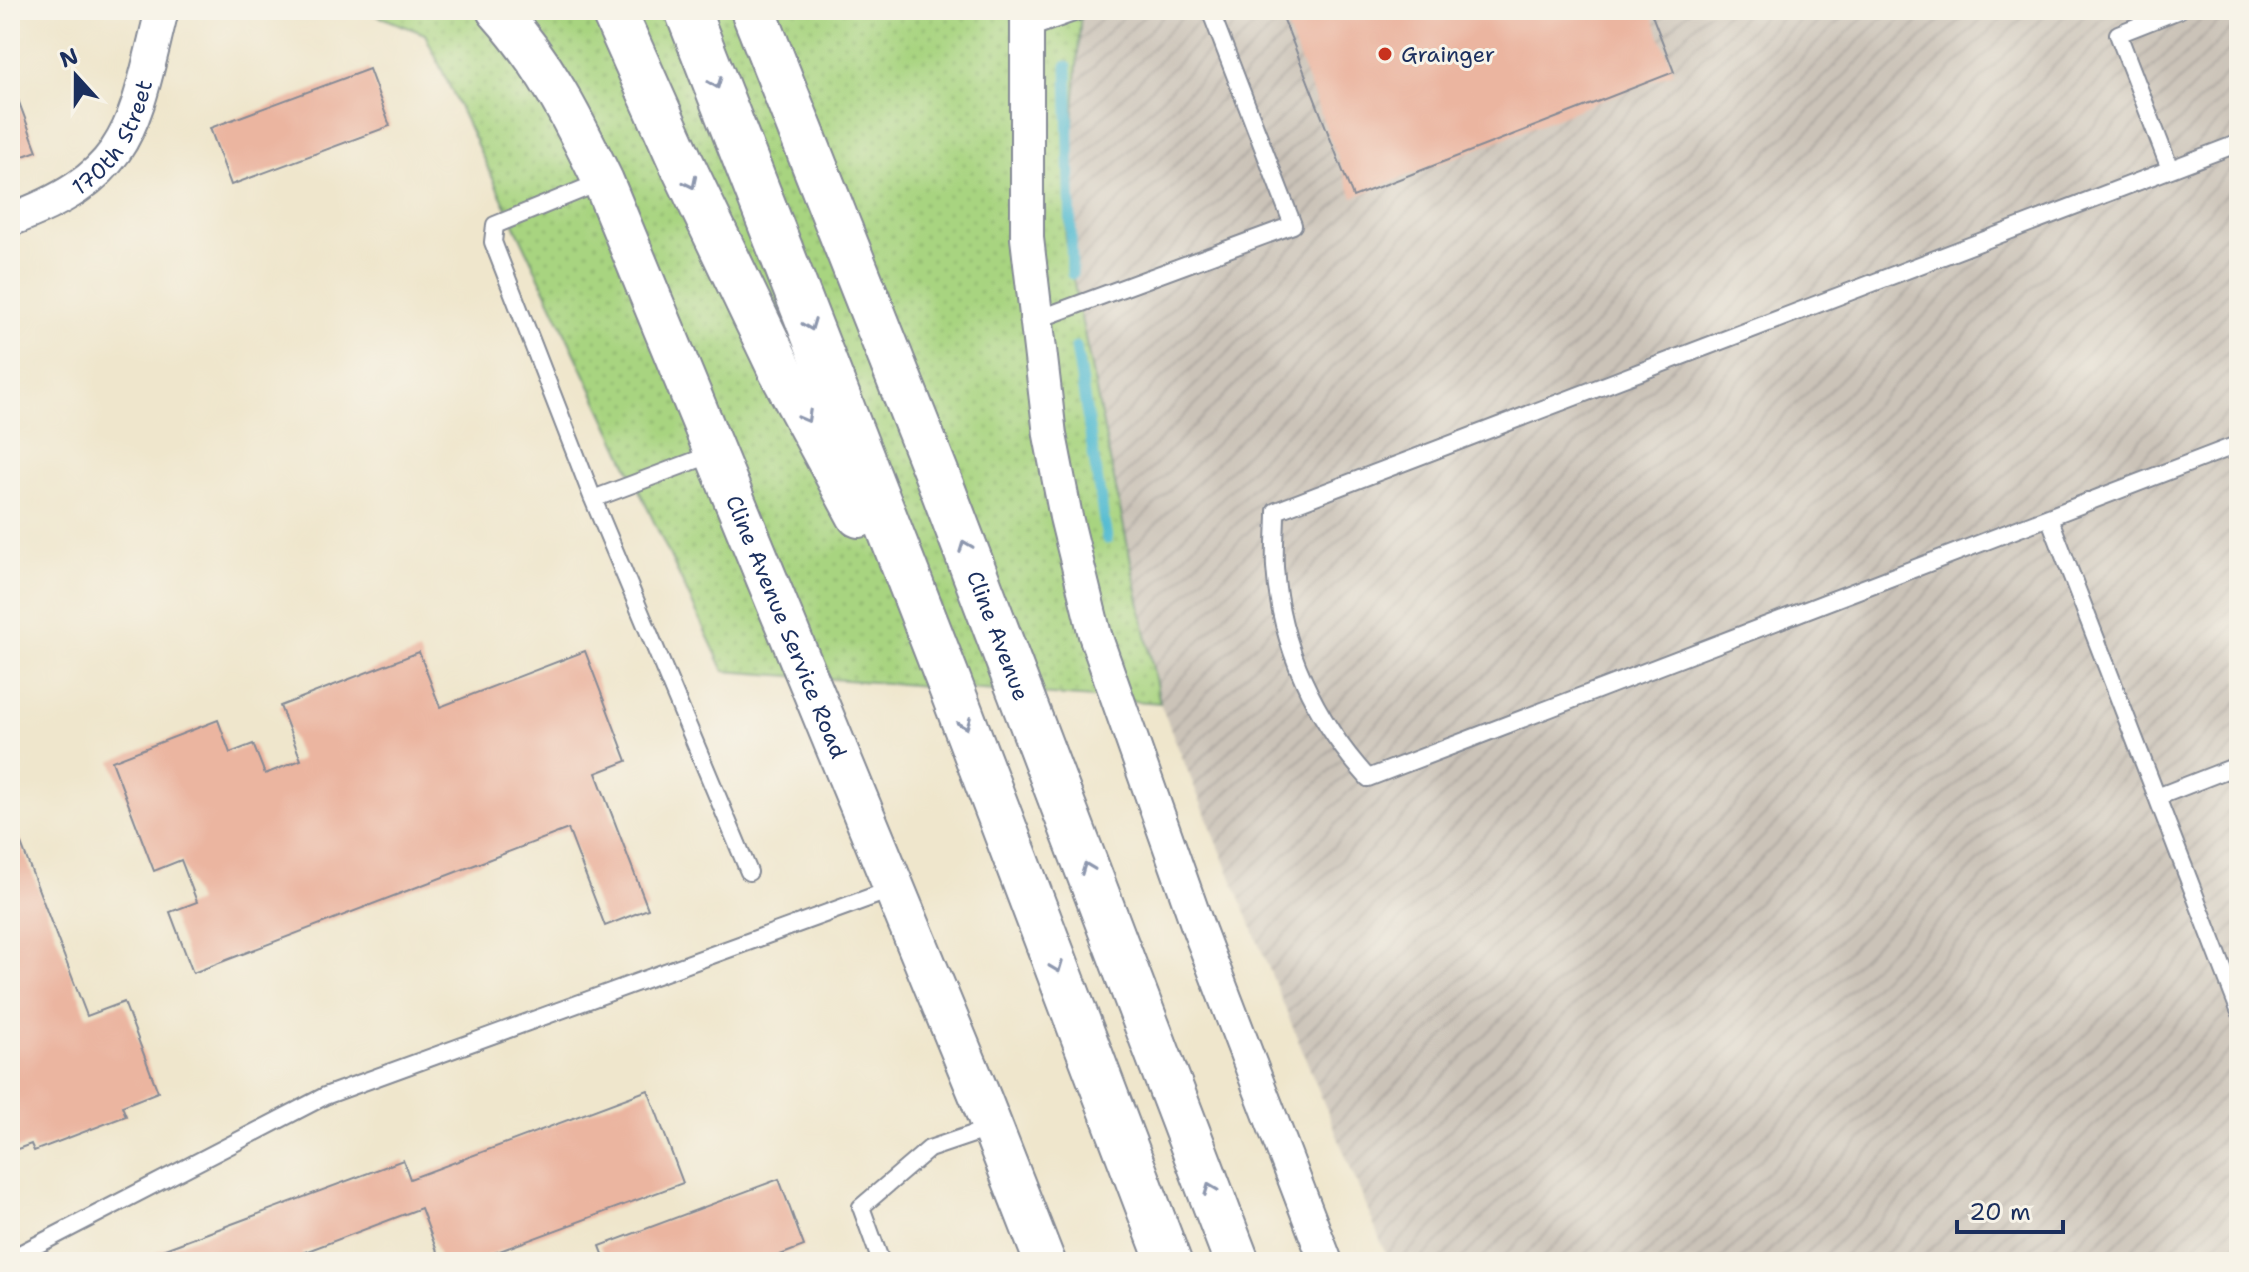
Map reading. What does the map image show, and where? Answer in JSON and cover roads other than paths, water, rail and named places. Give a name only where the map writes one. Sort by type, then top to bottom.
[{"type":"highway","points":[[613,10],[680,160],[781,371],[947,677]]},
{"type":"highway","points":[[687,10],[947,677],[1169,1262]]},
{"type":"highway","name":"Cline Avenue","points":[[753,10],[943,490],[1237,1262]]},
{"type":"highway","points":[[784,10],[943,490]]},
{"type":"street","name":"170th Street","points":[[10,220],[41,209],[73,192],[113,156],[128,133],[138,104],[162,10]]},
{"type":"street","name":"Cline Avenue Service Road","points":[[497,10],[529,45],[567,106],[603,181],[993,1127],[1045,1262]]},
{"type":"street","points":[[1026,20],[1027,238],[1050,435],[1066,517],[1095,635],[1199,930],[1326,1262]]},
{"type":"lane","points":[[1026,20],[1082,10]]},
{"type":"lane","points":[[1036,320],[1293,225],[1210,10]]},
{"type":"lane","points":[[2170,169],[2118,34],[2179,10]]},
{"type":"lane","points":[[2239,143],[1276,511],[1275,568],[1284,622],[1297,667],[1336,740],[1368,778],[2239,444]]},
{"type":"lane","points":[[603,181],[495,225],[493,242],[593,499],[749,872]]},
{"type":"lane","points":[[593,499],[715,453]]},
{"type":"lane","points":[[2049,517],[2239,1010]]},
{"type":"lane","points":[[2157,797],[2239,765]]},
{"type":"lane","points":[[10,1259],[325,1096],[894,888]]},
{"type":"lane","points":[[881,1262],[861,1207],[929,1149],[993,1127]]},
{"type":"waterway","points":[[1067,66],[1072,274]]},
{"type":"waterway","points":[[1076,347],[1107,539]]},
{"type":"place","name":"Grainger","points":[[1385,54]]}]
